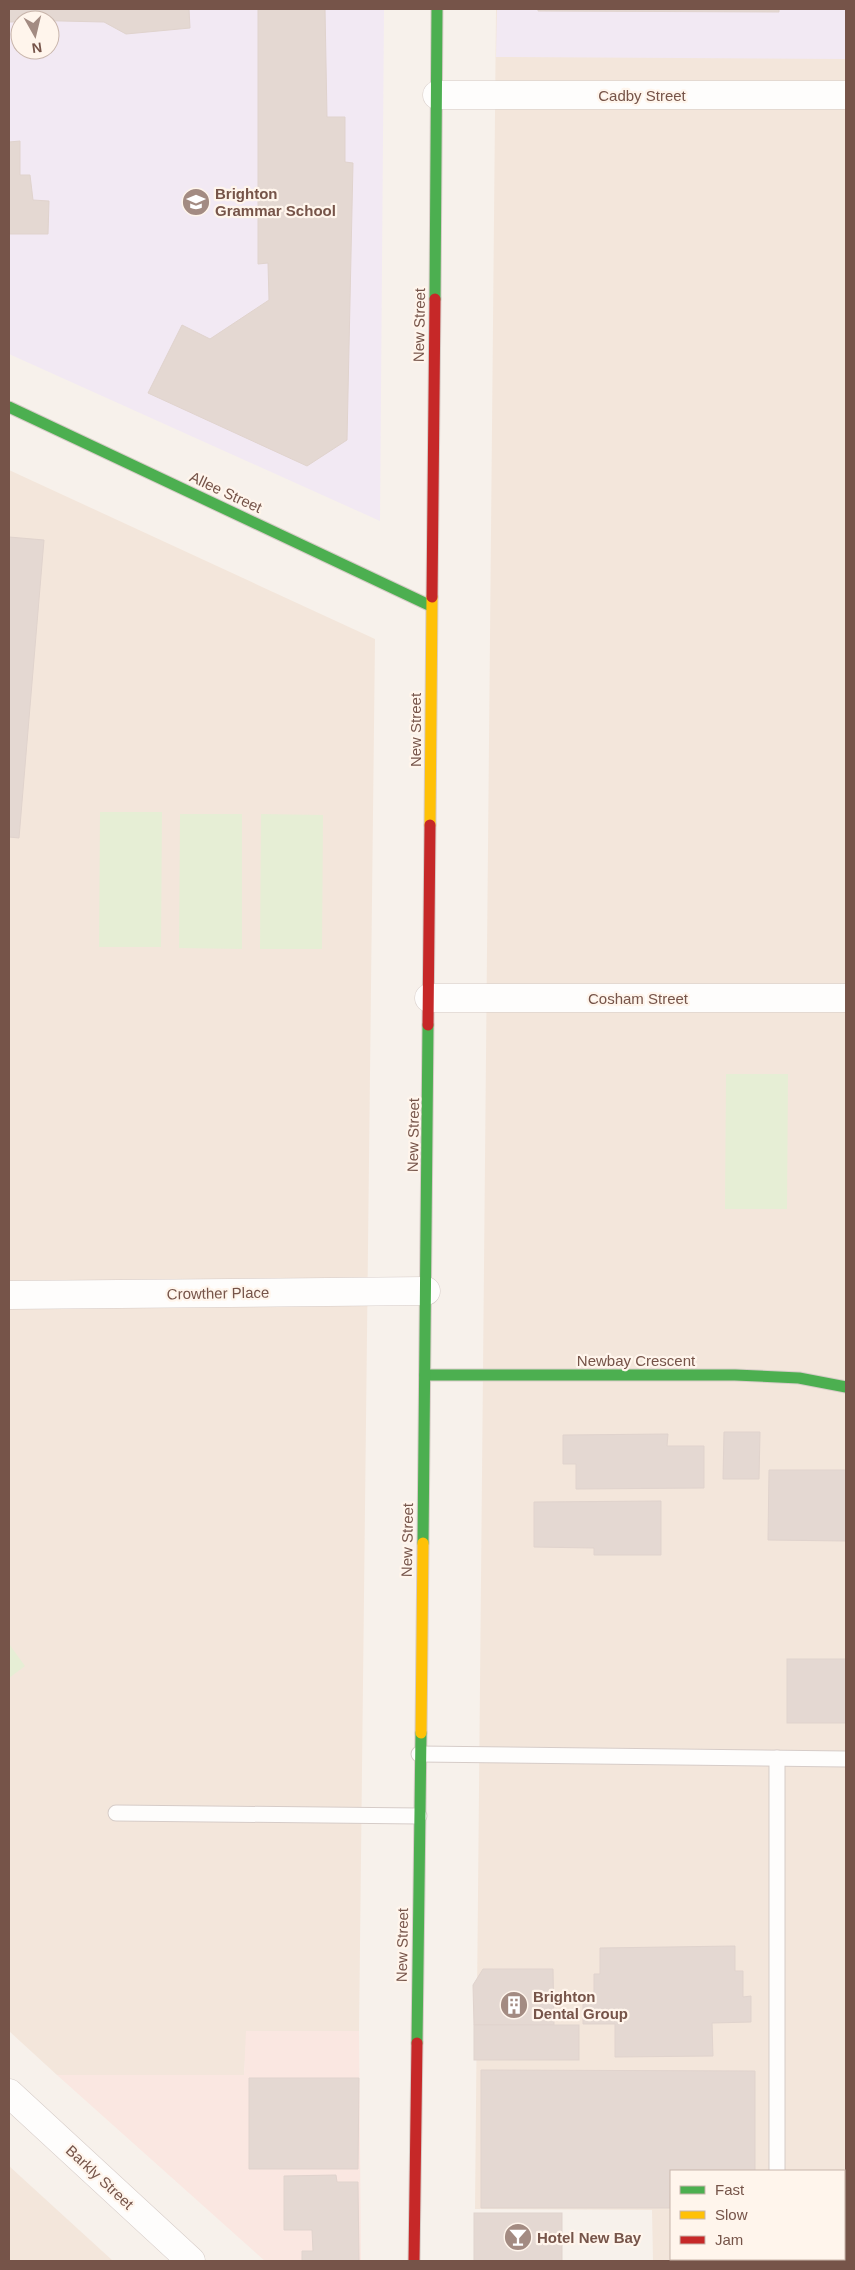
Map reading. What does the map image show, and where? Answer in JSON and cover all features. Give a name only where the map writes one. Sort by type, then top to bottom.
[{"type":"main road","name":"New Street","points":[[414,2261],[426,1291],[438,9]]},
{"type":"main road","name":"Allee Street","points":[[9,407],[431,606]]},
{"type":"main road","name":"Newbay Crescent","points":[[425,1374],[735,1375],[799,1378],[846,1387]]},
{"type":"street","name":"Cadby Street","points":[[437,95],[846,95]]},
{"type":"street","name":"Cosham Street","points":[[429,998],[846,998]]},
{"type":"street","name":"Crowther Place","points":[[9,1295],[426,1291]]},
{"type":"street","name":"Barkly Street","points":[[9,2093],[191,2261]]},
{"type":"lane","points":[[419,1754],[846,1758]]},
{"type":"lane","points":[[777,1758],[777,2170]]},
{"type":"lane","points":[[116,1813],[419,1816]]},
{"type":"shaded area","name":"Brighton Grammar School","points":[[9,9],[384,9],[380,521],[9,354]]},
{"type":"shaded area","points":[[496,9],[846,9],[846,2261],[653,2261],[652,2210],[475,2209]]},
{"type":"shaded area","points":[[497,9],[846,9],[846,59],[496,57]]},
{"type":"shaded area","points":[[9,470],[375,639],[359,2031],[247,2031],[244,2075],[57,2075],[9,2031]]},
{"type":"shaded area","points":[[246,2031],[359,2031],[361,2261],[265,2261],[57,2075],[244,2075]]},
{"type":"shaded area","points":[[9,2166],[113,2261],[9,2261]]},
{"type":"green space","points":[[100,812],[162,812],[161,947],[99,947]]},
{"type":"green space","points":[[180,814],[242,814],[242,949],[179,948]]},
{"type":"green space","points":[[261,814],[323,815],[322,949],[260,949]]},
{"type":"green space","points":[[726,1074],[788,1074],[787,1209],[725,1209]]},
{"type":"green space","points":[[9,1644],[25,1666],[9,1678]]},
{"type":"building","points":[[9,9],[189,9],[190,28],[126,34],[104,22],[60,21],[60,10],[10,10],[9,22]]},
{"type":"building","points":[[258,9],[325,9],[327,117],[345,117],[345,162],[353,163],[347,440],[307,466],[148,393],[182,325],[210,339],[269,300],[268,263],[258,264]]},
{"type":"building","points":[[538,9],[779,9],[779,12],[538,11]]},
{"type":"building","points":[[20,141],[20,175],[30,175],[33,200],[49,201],[48,234],[9,234],[9,142]]},
{"type":"building","points":[[9,537],[44,540],[19,838],[9,837]]},
{"type":"building","points":[[724,1432],[760,1432],[759,1479],[723,1479]]},
{"type":"building","points":[[668,1434],[667,1446],[704,1446],[704,1488],[576,1489],[576,1464],[563,1464],[563,1435]]},
{"type":"building","points":[[769,1470],[846,1470],[846,1541],[768,1540]]},
{"type":"building","points":[[661,1501],[661,1555],[594,1555],[594,1548],[534,1547],[534,1502]]},
{"type":"building","points":[[787,1659],[846,1659],[846,1723],[787,1723]]},
{"type":"building","points":[[735,1946],[735,1971],[743,1971],[743,1997],[751,1996],[751,2022],[712,2023],[713,2056],[615,2057],[615,2024],[583,2024],[583,1998],[594,1998],[594,1974],[600,1974],[600,1948]]},
{"type":"building","name":"Brighton Dental Group","points":[[483,1969],[553,1969],[554,2025],[474,2025],[473,1985]]},
{"type":"building","points":[[474,2025],[579,2025],[579,2060],[474,2060]]},
{"type":"building","points":[[481,2070],[755,2071],[755,2170],[670,2170],[670,2208],[481,2208]]},
{"type":"building","points":[[249,2078],[359,2078],[358,2169],[249,2169]]},
{"type":"building","points":[[336,2175],[337,2182],[358,2182],[359,2261],[302,2261],[302,2251],[313,2251],[312,2230],[284,2230],[284,2176]]},
{"type":"building","name":"Hotel New Bay","points":[[474,2213],[562,2213],[562,2261],[474,2261]]},
{"type":"traffic: fast","points":[[435,299],[437,9]]},
{"type":"traffic: fast","points":[[9,407],[431,606]]},
{"type":"traffic: fast","points":[[423,1543],[428,1025]]},
{"type":"traffic: fast","points":[[425,1375],[735,1375],[799,1378],[846,1387]]},
{"type":"traffic: fast","points":[[417,2043],[421,1733]]},
{"type":"traffic: slow","points":[[430,825],[432,597]]},
{"type":"traffic: slow","points":[[421,1733],[423,1543]]},
{"type":"traffic: jam","points":[[432,597],[435,299]]},
{"type":"traffic: jam","points":[[428,1025],[430,825]]},
{"type":"traffic: jam","points":[[414,2261],[417,2043]]},
{"type":"place","name":"Brighton Grammar School","points":[[196,202]]},
{"type":"place","name":"Brighton Dental Group","points":[[514,2005]]},
{"type":"place","name":"Hotel New Bay","points":[[518,2237]]}]
